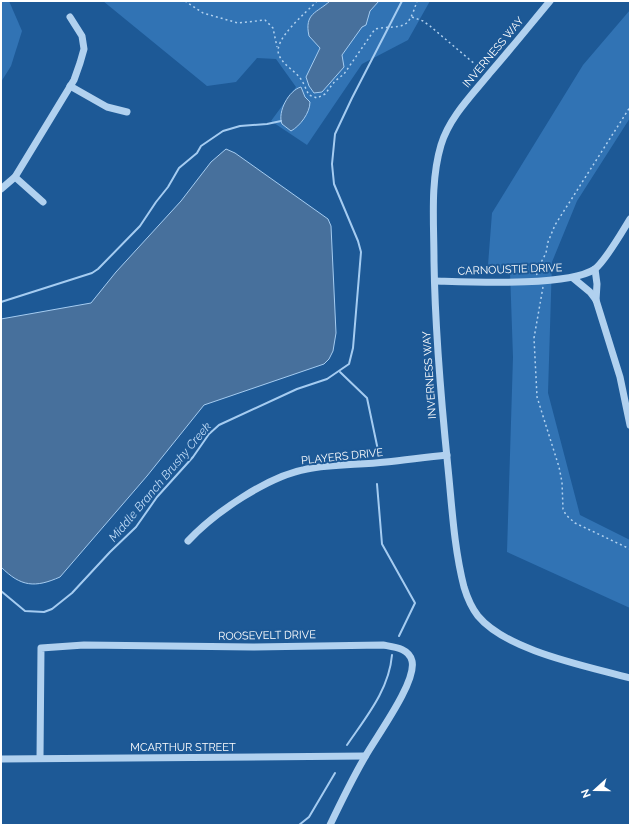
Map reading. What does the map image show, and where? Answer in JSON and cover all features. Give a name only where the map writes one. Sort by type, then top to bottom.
[{"type":"street","name":"INVERNESS WAY","points":[[550,1],[456,115],[441,145],[436,169],[434,204],[435,281],[440,394],[454,533],[464,587],[469,603],[479,617],[493,630],[512,640],[555,657],[630,678]]},
{"type":"street","points":[[1,190],[15,177],[70,86],[80,63],[84,49],[82,36],[70,16]]},
{"type":"street","points":[[70,86],[107,107],[127,112]]},
{"type":"street","points":[[15,177],[43,202]]},
{"type":"street","points":[[596,300],[597,284],[595,269],[630,219]]},
{"type":"street","name":"CARNOUSTIE DRIVE","points":[[435,281],[540,281],[573,278],[595,269]]},
{"type":"street","points":[[573,278],[590,292],[596,300],[620,377],[630,425]]},
{"type":"street","name":"PLAYERS DRIVE","points":[[188,541],[201,527],[220,512],[275,479],[300,471],[447,455]]},
{"type":"street","name":"ROOSEVELT DRIVE","points":[[40,758],[40,648],[84,646],[252,647],[382,645],[402,649],[409,654],[413,662],[412,674],[393,712],[365,756],[330,825]]},
{"type":"street","name":"MCARTHUR STREET","points":[[1,759],[365,756]]},
{"type":"path","points":[[185,1],[203,13],[238,23],[265,20],[273,28],[278,54],[300,79],[310,95],[317,98],[325,94],[344,74],[375,29],[400,27],[408,22],[412,17],[417,1]]},
{"type":"path","points":[[278,49],[283,37],[317,1]]},
{"type":"path","points":[[412,17],[422,20],[430,26],[488,76]]},
{"type":"path","points":[[630,107],[551,232],[546,253],[536,272],[544,289],[534,338],[537,397],[559,467],[562,482],[563,509],[566,515],[575,523],[630,549]]},
{"type":"shaded area","points":[[1,1],[9,1],[22,31],[11,66],[1,82]]},
{"type":"shaded area","points":[[103,1],[430,1],[408,40],[362,64],[307,145],[271,121],[296,87],[276,59],[257,58],[236,82],[207,86]]},
{"type":"shaded area","points":[[330,1],[379,1],[370,11],[366,25],[362,27],[342,55],[344,67],[322,92],[314,93],[309,86],[306,77],[320,48],[309,36],[308,23],[313,14]]},
{"type":"shaded area","points":[[630,10],[630,118],[577,201],[552,262],[548,393],[580,515],[630,540],[630,608],[507,552],[513,357],[510,271],[488,265],[492,213],[583,65]]},
{"type":"shaded area","points":[[301,87],[305,97],[310,102],[310,106],[304,119],[291,131],[282,124],[281,114],[288,97],[292,92]]},
{"type":"shaded area","points":[[226,149],[235,153],[328,219],[331,226],[336,333],[333,351],[329,359],[324,364],[204,405],[147,476],[60,577],[51,581],[36,584],[29,584],[15,579],[1,567],[1,319],[91,303],[116,272],[181,201],[211,162]]},
{"type":"waterway","name":"Middle Branch Brushy Creek","points":[[1,591],[25,611],[44,612],[52,609],[72,593],[110,552],[136,527],[157,497],[193,457],[209,434],[219,425],[297,389],[327,379],[349,364],[353,348],[361,252],[358,241],[334,184],[332,164],[335,134],[402,1]]},
{"type":"waterway","points":[[1,302],[92,273],[98,269],[140,226],[168,187],[179,168],[197,153],[201,146],[223,131],[240,126],[267,124],[281,121]]},
{"type":"waterway","points":[[340,372],[367,398],[379,455]]},
{"type":"waterway","points":[[377,484],[382,544],[415,603],[399,636]]},
{"type":"waterway","points":[[347,745],[376,703],[386,680],[392,655]]},
{"type":"waterway","points":[[299,825],[309,817],[335,773]]}]
